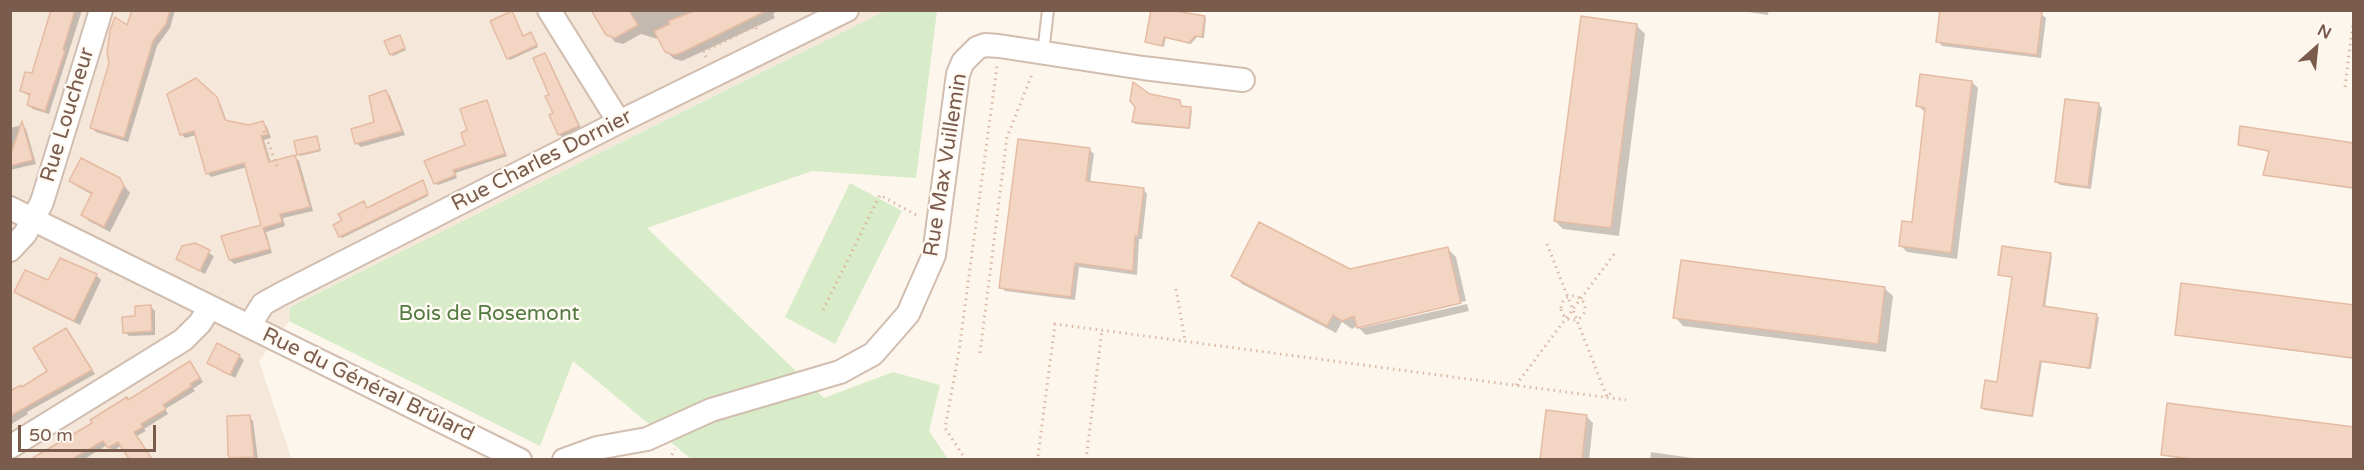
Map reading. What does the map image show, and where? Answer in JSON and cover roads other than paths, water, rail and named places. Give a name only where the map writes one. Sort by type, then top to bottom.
[{"type":"street","name":"Rue Loucheur","points":[[10,250],[25,234],[42,202],[101,10]]},
{"type":"street","points":[[549,10],[619,122]]},
{"type":"street","name":"Rue Charles Dornier","points":[[249,326],[262,304],[619,122],[847,10]]},
{"type":"street","name":"Rue Max Vuillemin","points":[[564,459],[597,448],[647,439],[711,411],[840,372],[873,354],[908,314],[934,255],[958,74],[970,52],[985,45],[1039,60],[1243,80]]},
{"type":"street","name":"Rue du Général Brûlard","points":[[10,208],[520,459]]},
{"type":"street","points":[[10,447],[183,340],[210,307]]},
{"type":"lane","points":[[1039,60],[1048,10]]},
{"type":"park label","name":"Bois de Rosemont","points":[[489,314]]}]
